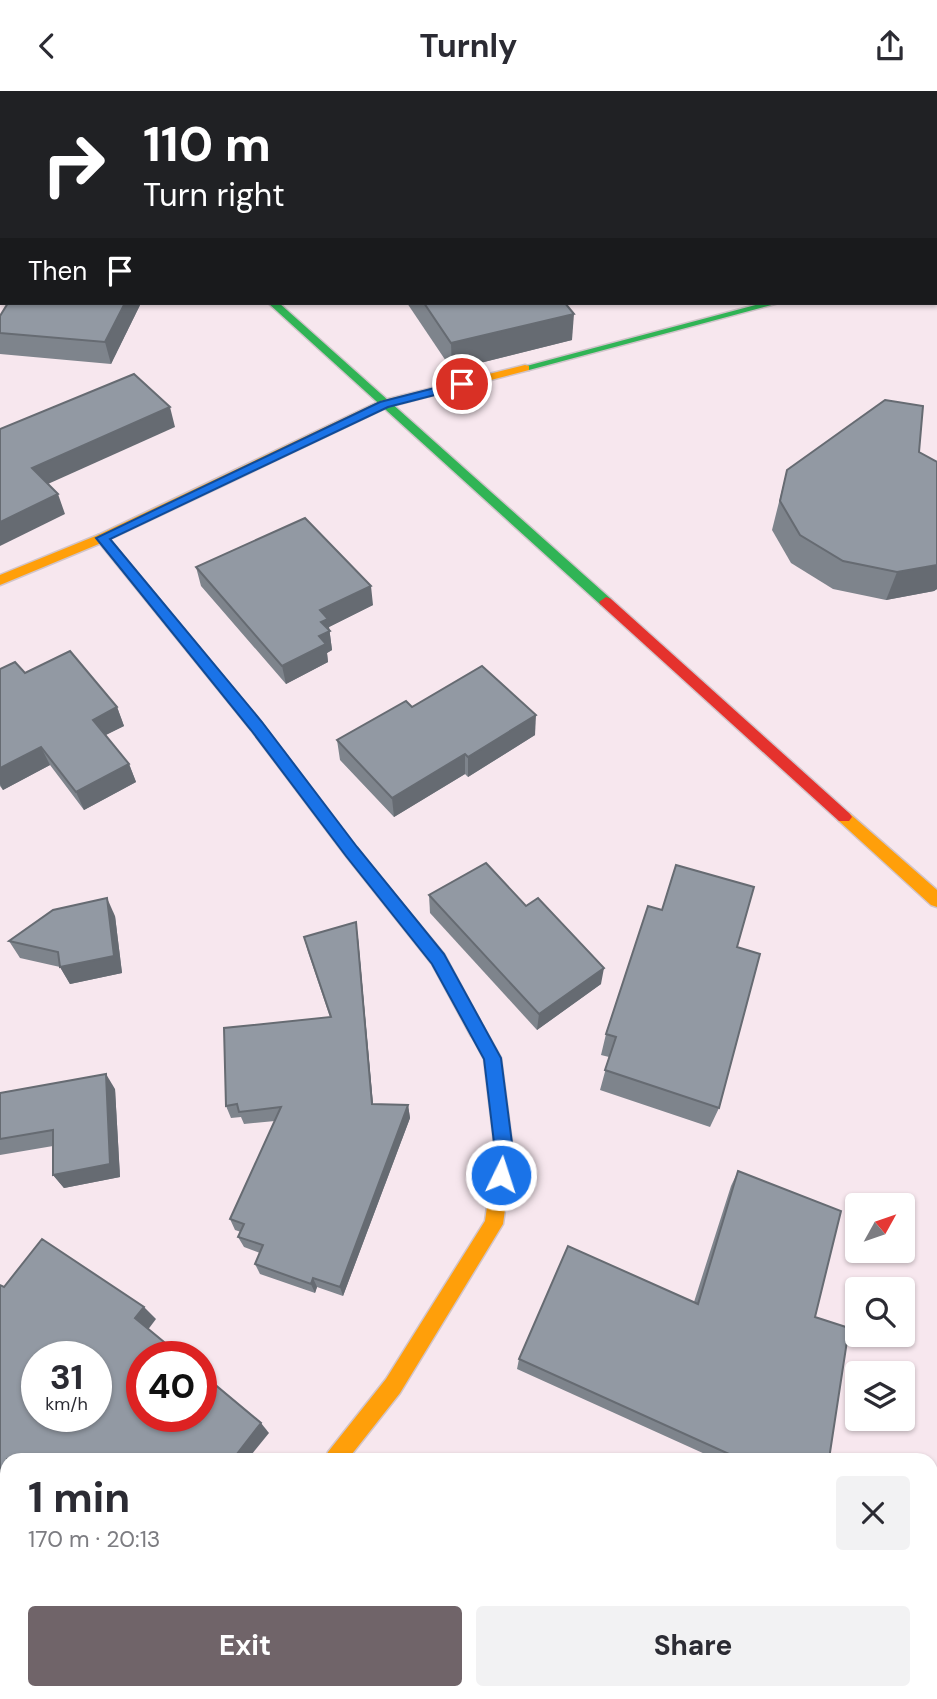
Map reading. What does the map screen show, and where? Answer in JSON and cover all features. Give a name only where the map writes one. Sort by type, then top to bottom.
[{"type":"street","points":[[275,305],[937,900]]},
{"type":"street","points":[[0,580],[102,538],[384,404],[767,305]]},
{"type":"street","points":[[102,538],[257,726],[351,852],[438,959],[492,1058],[504,1151],[494,1224],[393,1386],[340,1453]]},
{"type":"building","points":[[7,305],[124,305],[105,342],[0,333],[0,316]]},
{"type":"building","points":[[425,305],[567,305],[574,314],[451,343]]},
{"type":"building","points":[[134,374],[170,407],[32,468],[58,494],[0,522],[0,429]]},
{"type":"building","points":[[885,400],[923,406],[919,452],[937,462],[937,565],[897,572],[843,561],[800,535],[780,501],[787,470]]},
{"type":"building","points":[[305,518],[371,586],[320,610],[328,619],[321,622],[330,631],[319,636],[326,644],[282,666],[196,567]]},
{"type":"building","points":[[70,651],[117,707],[93,720],[129,764],[76,792],[41,747],[0,768],[0,669],[15,662],[25,673]]},
{"type":"building","points":[[482,666],[536,715],[468,757],[465,754],[392,798],[337,740],[406,701],[412,707]]},
{"type":"building","points":[[486,863],[526,906],[538,898],[604,968],[539,1014],[429,895]]},
{"type":"building","points":[[676,865],[754,887],[737,947],[760,954],[719,1108],[605,1070],[616,1037],[606,1034],[648,906],[662,910]]},
{"type":"building","points":[[107,898],[114,956],[60,967],[58,952],[9,941],[53,910]]},
{"type":"building","points":[[356,922],[372,1104],[408,1105],[340,1287],[313,1278],[311,1284],[255,1264],[263,1245],[238,1237],[244,1224],[230,1219],[281,1107],[239,1112],[237,1104],[226,1106],[224,1028],[331,1017],[304,937]]},
{"type":"building","points":[[106,1074],[110,1164],[53,1175],[53,1130],[0,1139],[0,1093]]},
{"type":"building","points":[[738,1171],[841,1211],[815,1317],[845,1327],[846,1347],[830,1453],[727,1453],[519,1359],[568,1246],[698,1304]]},
{"type":"building","points":[[42,1239],[144,1307],[135,1318],[163,1341],[126,1341],[126,1432],[217,1432],[217,1386],[261,1423],[238,1453],[0,1453],[0,1285],[4,1287]]},
{"type":"traffic: fast","points":[[275,305],[606,602]]},
{"type":"traffic: fast","points":[[525,368],[766,305]]},
{"type":"traffic: fast","points":[[102,538],[256,726],[351,852],[438,959],[477,1031]]},
{"type":"traffic: slow","points":[[0,580],[102,538],[384,404],[525,368]]},
{"type":"traffic: slow","points":[[844,817],[937,900]]},
{"type":"traffic: slow","points":[[340,1453],[393,1386],[494,1224],[504,1151],[492,1058],[477,1031]]},
{"type":"traffic: jam","points":[[606,602],[844,817]]},
{"type":"route","points":[[462,384],[384,404],[102,538],[257,726],[351,852],[438,959],[492,1058],[504,1151],[501,1175]]}]
